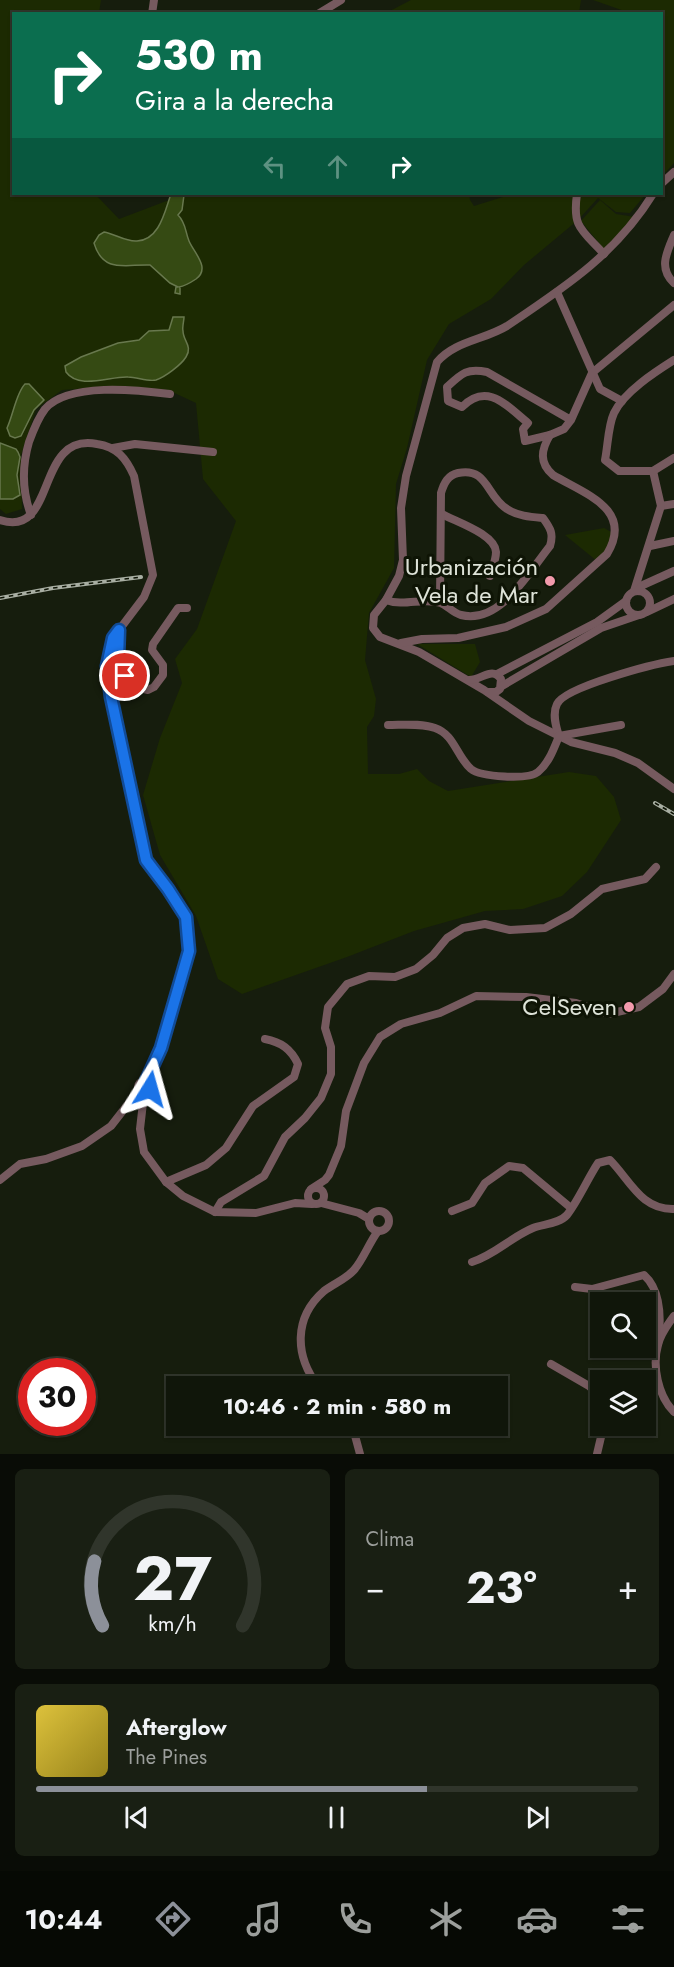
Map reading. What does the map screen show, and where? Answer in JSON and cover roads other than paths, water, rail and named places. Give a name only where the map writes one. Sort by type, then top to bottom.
[{"type":"street","points":[[321,12],[341,0]]},
{"type":"street","points":[[577,195],[574,215],[576,221],[604,254]]},
{"type":"street","points":[[652,195],[639,216],[604,254],[557,292],[495,334],[454,348],[445,353],[437,362],[406,476],[401,508],[403,561],[399,576],[386,600],[374,615],[373,628],[380,637],[419,652],[486,691],[529,721],[571,741],[615,753],[638,763],[674,789]]},
{"type":"street","points":[[674,235],[664,260],[668,277],[674,283]]},
{"type":"street","points":[[557,292],[600,389],[622,401]]},
{"type":"street","points":[[571,420],[488,372],[474,369],[461,373],[447,387],[448,401],[462,407],[479,395],[488,395],[509,407],[528,423],[523,429],[525,441],[550,435],[564,429],[571,420],[592,373],[674,304]]},
{"type":"street","points":[[674,360],[653,373],[622,401],[614,414],[605,460],[619,471],[653,471],[674,458]]},
{"type":"street","points":[[31,515],[24,487],[24,466],[33,431],[44,410],[50,404],[63,395],[78,393],[120,390],[170,394]]},
{"type":"street","points":[[400,643],[422,639],[458,638],[506,627],[546,609],[607,554],[616,532],[613,518],[607,507],[546,469],[542,456],[550,435]]},
{"type":"street","points":[[0,520],[11,522],[27,519],[42,498],[54,465],[68,448],[85,442],[113,448],[135,444],[213,452]]},
{"type":"street","points":[[113,448],[128,462],[134,476],[153,575],[144,597],[113,638],[107,666],[111,697],[146,860],[186,917],[189,951],[161,1048],[146,1081],[140,1083],[140,1129],[144,1152],[166,1182],[183,1196],[215,1212],[256,1213],[320,1199]]},
{"type":"street","points":[[636,591],[661,506],[653,471]]},
{"type":"street","points":[[386,600],[398,604],[440,603],[459,615],[482,616],[503,605],[550,546],[553,537],[551,529],[543,518],[521,515],[508,510],[496,501],[482,478],[474,472],[453,474],[445,482],[441,493],[440,603]]},
{"type":"street","points":[[661,506],[674,504]]},
{"type":"street","points":[[442,514],[487,536],[493,543],[496,551],[490,576]]},
{"type":"street","points":[[650,546],[674,541]]},
{"type":"street","points":[[641,615],[629,611],[626,601],[628,595],[643,585],[674,571]]},
{"type":"street","points":[[636,591],[646,593],[650,601],[649,609],[641,615]]},
{"type":"street","points":[[486,691],[493,693],[601,628],[641,615],[674,598]]},
{"type":"street","points":[[467,680],[478,679],[491,673],[497,674],[597,622],[626,601]]},
{"type":"street","points":[[119,630],[118,658],[121,668],[132,686],[148,690],[154,687],[163,675],[163,665],[152,650],[153,644],[178,608],[187,608]]},
{"type":"street","points":[[388,725],[434,727],[445,733],[472,770],[489,776],[524,776],[537,773],[549,759],[559,736],[555,723],[557,704],[566,694],[596,682],[674,661]]},
{"type":"street","points":[[497,674],[501,679],[503,703]]},
{"type":"street","points":[[485,675],[482,681],[486,691]]},
{"type":"street","points":[[559,736],[621,725]]},
{"type":"street","points":[[215,1212],[221,1203],[264,1176],[285,1137],[305,1118],[321,1098],[331,1074],[331,1047],[325,1028],[328,1007],[347,984],[369,976],[395,977],[416,969],[433,955],[447,938],[462,928],[485,924],[510,930],[545,928],[571,914],[602,889],[645,879],[656,867]]},
{"type":"street","points":[[320,1199],[325,1180],[341,1146],[346,1112],[364,1063],[380,1037],[401,1024],[440,1013],[476,996],[526,997],[576,1003],[608,1014],[639,1007],[663,989],[674,974]]},
{"type":"street","points":[[166,1182],[206,1165],[226,1148],[253,1106],[294,1077],[298,1064],[291,1051],[275,1041],[265,1039]]},
{"type":"street","points":[[0,1180],[20,1164],[46,1159],[82,1146],[111,1126],[141,1092]]},
{"type":"street","points":[[472,1262],[486,1258],[533,1227],[553,1223],[566,1216],[598,1163],[610,1160],[622,1172],[634,1192],[653,1204],[674,1209]]},
{"type":"street","points":[[452,1211],[472,1203],[485,1183],[509,1166],[523,1168],[571,1208]]},
{"type":"street","points":[[295,1203],[325,1180]]},
{"type":"street","points":[[310,1190],[319,1188],[320,1199]]},
{"type":"street","points":[[310,1190],[308,1197],[359,1213],[372,1223],[370,1241],[354,1270],[323,1292],[308,1309],[303,1323],[300,1346],[303,1361],[311,1376]]},
{"type":"street","points":[[575,1287],[592,1289],[644,1275],[653,1283],[661,1326],[655,1367],[660,1390],[674,1412]]},
{"type":"street","points":[[658,1344],[674,1316]]},
{"type":"street","points":[[551,1364],[590,1387]]},
{"type":"street","points":[[355,1436],[360,1454]]},
{"type":"street","points":[[597,1454],[602,1436]]},
{"type":"railway","points":[[0,598],[53,588],[141,577]]},
{"type":"railway","points":[[655,803],[674,814]]},
{"type":"place","name":"Urbanización Vela de Mar","points":[[550,581]]},
{"type":"place","name":"CelSeven","points":[[629,1007]]}]
